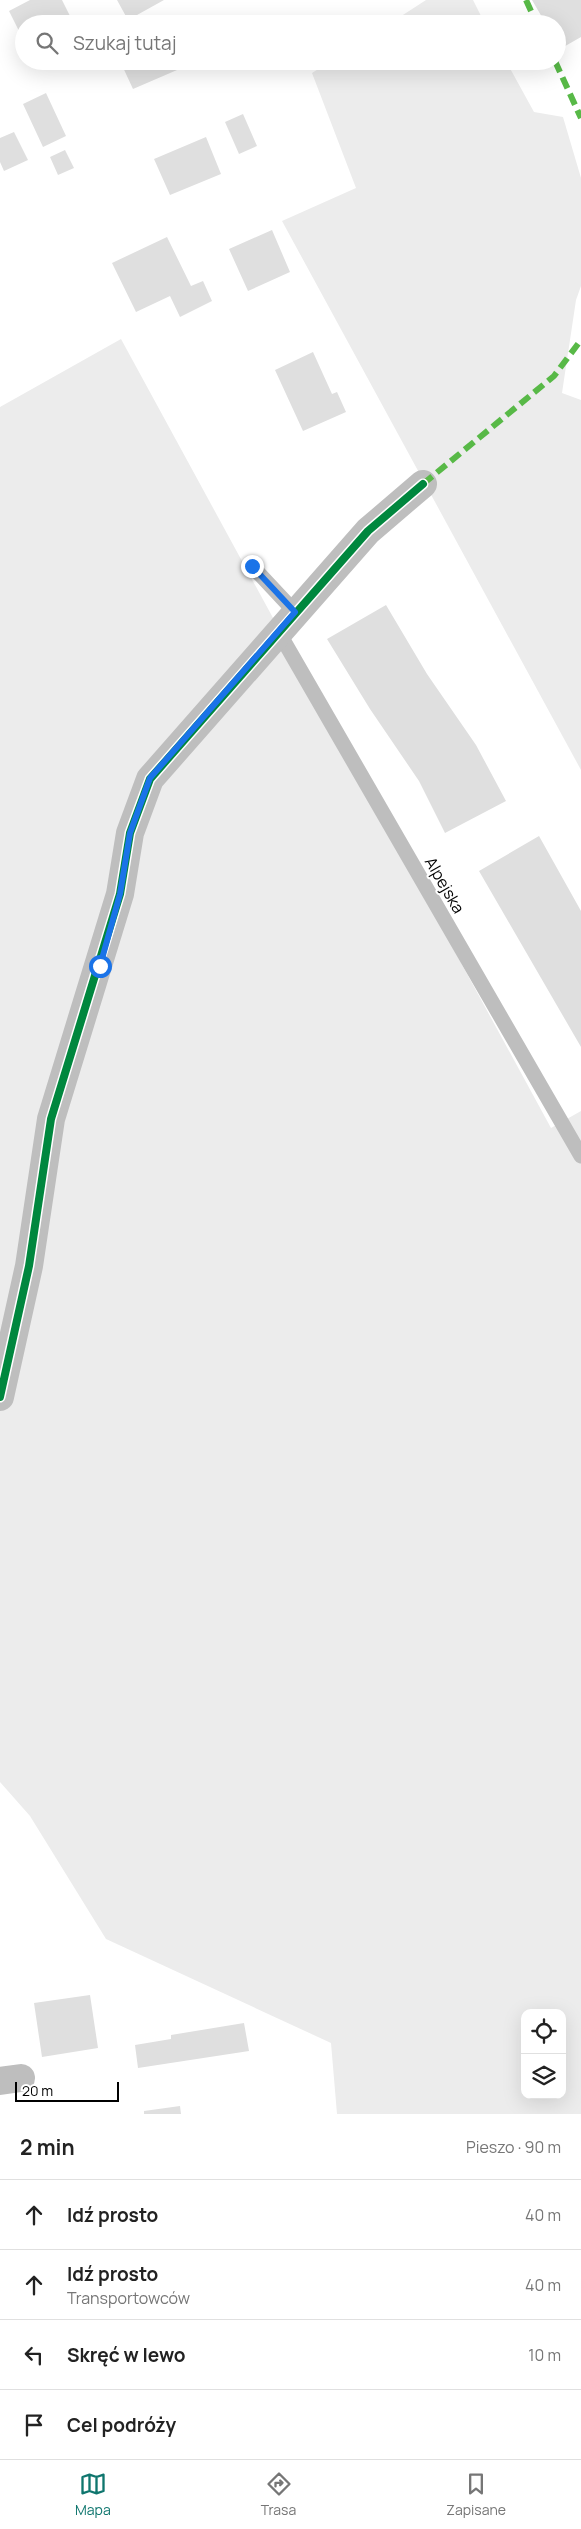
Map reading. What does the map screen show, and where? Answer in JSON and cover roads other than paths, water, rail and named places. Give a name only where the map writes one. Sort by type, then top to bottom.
[{"type":"street","points":[[0,1397],[29,1266],[51,1119],[120,894],[130,833],[150,778],[368,531],[423,484]]},
{"type":"lane","name":"Alpejska","points":[[252,566],[287,621],[581,1156]]}]
